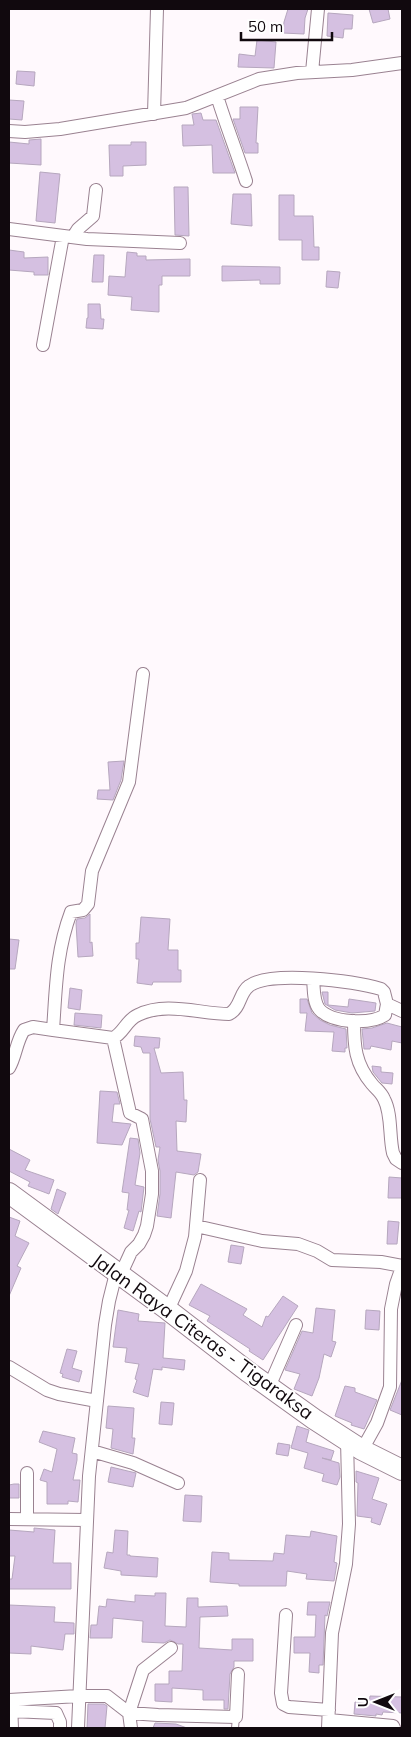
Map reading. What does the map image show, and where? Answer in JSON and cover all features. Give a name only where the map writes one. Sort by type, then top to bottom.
[{"type":"main road","name":"Jalan Raya Citeras - Tigaraksa","points":[[9,1193],[269,1387],[355,1445],[402,1470]]},
{"type":"street","points":[[154,114],[157,9]]},
{"type":"street","points":[[312,72],[318,9]]},
{"type":"street","points":[[9,131],[25,132],[60,128],[186,108],[259,79],[402,63]]},
{"type":"street","points":[[218,96],[246,181]]},
{"type":"street","points":[[43,345],[68,237],[93,216],[96,190]]},
{"type":"street","points":[[9,230],[68,237],[180,243]]},
{"type":"street","points":[[53,1030],[62,938],[72,912],[82,910],[88,904],[92,872],[129,782],[142,674]]},
{"type":"street","points":[[9,1068],[14,1060],[18,1042],[24,1030],[33,1027],[112,1038],[122,1032],[132,1018],[143,1013],[166,1009],[182,1009],[229,1014],[238,1005],[242,993],[259,980],[292,977],[313,979],[381,989],[384,992],[387,1004],[385,1015],[378,1020],[354,1021],[329,1016],[319,1009],[316,1003],[313,979]]},
{"type":"street","points":[[387,1004],[402,1011]]},
{"type":"street","points":[[354,1021],[354,1044],[359,1063],[371,1084],[384,1097],[388,1106],[393,1153],[396,1160],[402,1163]]},
{"type":"street","points":[[78,1728],[86,1520],[97,1400],[109,1301],[118,1274],[131,1252],[139,1244],[147,1226],[152,1194],[152,1171],[142,1119],[130,1113],[112,1038]]},
{"type":"street","points":[[168,1310],[186,1271],[195,1238],[200,1180]]},
{"type":"street","points":[[196,1226],[262,1241],[298,1244],[317,1251],[332,1260],[381,1262],[402,1267],[391,1309],[390,1387],[377,1423],[355,1445],[346,1564],[332,1633],[329,1719]]},
{"type":"street","points":[[269,1387],[296,1325]]},
{"type":"street","points":[[9,1367],[47,1390],[59,1394],[97,1400]]},
{"type":"street","points":[[92,1451],[133,1463],[178,1483]]},
{"type":"street","points":[[26,1473],[27,1519]]},
{"type":"street","points":[[9,1519],[86,1520]]},
{"type":"street","points":[[286,1615],[281,1693],[283,1704],[329,1719],[396,1727]]},
{"type":"street","points":[[131,1728],[130,1712],[143,1670],[170,1648]]},
{"type":"street","points":[[11,1704],[79,1696],[107,1696],[130,1712],[176,1722],[235,1723],[238,1674]]},
{"type":"street","points":[[11,1704],[12,1728]]},
{"type":"street","points":[[11,1704],[56,1713],[60,1722],[60,1728]]},
{"type":"building","points":[[288,9],[308,9],[305,18],[304,34],[283,33]]},
{"type":"building","points":[[369,9],[388,9],[390,19],[373,23]]},
{"type":"building","points":[[328,13],[353,15],[352,29],[344,29],[343,38],[327,36]]},
{"type":"building","points":[[257,40],[276,42],[274,68],[238,67],[239,54],[255,56]]},
{"type":"building","points":[[17,71],[35,72],[34,86],[16,84]]},
{"type":"building","points":[[9,100],[24,101],[22,120],[9,119]]},
{"type":"building","points":[[240,107],[258,107],[256,143],[258,143],[258,153],[245,153],[233,119],[240,119]]},
{"type":"building","points":[[201,113],[203,120],[216,120],[235,173],[213,173],[212,145],[183,146],[182,125],[194,125],[192,114]]},
{"type":"building","points":[[41,139],[41,165],[9,163],[9,142],[29,144],[29,140]]},
{"type":"building","points":[[131,142],[146,142],[146,165],[123,166],[123,176],[110,176],[109,145],[131,145]]},
{"type":"building","points":[[40,172],[60,174],[55,223],[36,221]]},
{"type":"building","points":[[174,187],[188,187],[189,236],[175,235]]},
{"type":"building","points":[[233,194],[251,194],[252,226],[231,224]]},
{"type":"building","points":[[279,195],[294,195],[294,216],[313,216],[314,247],[319,247],[319,260],[302,260],[302,240],[279,240]]},
{"type":"building","points":[[9,250],[24,252],[24,258],[48,257],[48,275],[34,275],[34,272],[9,270]]},
{"type":"building","points":[[127,252],[137,253],[137,256],[146,256],[146,260],[190,259],[190,276],[162,276],[162,285],[159,285],[159,312],[131,310],[132,297],[108,295],[109,276],[125,277]]},
{"type":"building","points":[[94,255],[104,255],[103,282],[92,282]]},
{"type":"building","points":[[222,266],[280,267],[280,284],[260,284],[260,280],[222,281]]},
{"type":"building","points":[[327,271],[340,272],[338,288],[326,287]]},
{"type":"building","points":[[88,304],[100,304],[101,319],[104,319],[103,329],[86,328]]},
{"type":"building","points":[[124,761],[121,780],[113,800],[97,799],[98,790],[110,790],[108,762]]},
{"type":"building","points":[[90,914],[90,943],[92,942],[93,956],[78,957],[77,919],[85,918]]},
{"type":"building","points":[[141,917],[170,919],[168,950],[178,950],[178,970],[181,970],[181,982],[153,982],[152,985],[137,983],[139,959],[136,959],[136,943],[139,943]]},
{"type":"building","points":[[9,939],[19,940],[15,969],[9,969]]},
{"type":"building","points":[[70,988],[82,990],[80,1010],[68,1008]]},
{"type":"building","points":[[322,992],[328,992],[328,1005],[348,1007],[349,999],[376,1003],[375,1011],[352,1013],[335,1010],[325,1004]]},
{"type":"building","points":[[300,999],[307,999],[312,1013],[320,1020],[346,1029],[347,1048],[345,1048],[345,1052],[332,1051],[334,1032],[305,1031],[307,1013],[300,1013]]},
{"type":"building","points":[[75,1013],[102,1015],[101,1028],[74,1025]]},
{"type":"building","points":[[387,1023],[402,1027],[402,1043],[392,1041],[391,1050],[371,1046],[370,1049],[364,1049],[362,1029]]},
{"type":"building","points":[[135,1036],[160,1038],[159,1048],[154,1048],[161,1073],[183,1072],[184,1100],[187,1100],[186,1122],[176,1121],[177,1151],[201,1154],[198,1172],[194,1175],[176,1172],[171,1218],[157,1216],[160,1194],[158,1160],[160,1147],[156,1147],[150,1119],[150,1053],[143,1053],[141,1047],[134,1046]]},
{"type":"building","points":[[372,1066],[381,1067],[381,1072],[393,1073],[392,1084],[382,1083],[373,1072]]},
{"type":"building","points":[[100,1091],[117,1092],[120,1104],[114,1104],[112,1122],[131,1124],[122,1145],[97,1143]]},
{"type":"building","points":[[130,1138],[138,1139],[140,1153],[135,1185],[144,1187],[141,1212],[139,1211],[133,1231],[124,1228],[129,1210],[127,1210],[129,1193],[122,1192]]},
{"type":"building","points":[[9,1149],[30,1160],[25,1170],[54,1180],[49,1194],[28,1186],[30,1182],[9,1171]]},
{"type":"building","points":[[389,1177],[402,1178],[402,1198],[388,1198]]},
{"type":"building","points":[[57,1189],[66,1193],[58,1214],[51,1209]]},
{"type":"building","points":[[9,1217],[20,1221],[15,1236],[29,1243],[17,1266],[21,1268],[9,1296]]},
{"type":"building","points":[[388,1221],[399,1222],[397,1244],[387,1244]]},
{"type":"building","points":[[231,1245],[244,1247],[241,1264],[228,1262]]},
{"type":"building","points":[[201,1284],[247,1309],[243,1315],[262,1327],[266,1316],[268,1317],[283,1296],[298,1306],[263,1360],[249,1351],[250,1349],[207,1321],[210,1316],[189,1305]]},
{"type":"building","points":[[316,1308],[335,1310],[332,1341],[336,1342],[331,1357],[324,1354],[319,1378],[312,1396],[294,1389],[300,1374],[285,1370],[302,1331],[313,1333]]},
{"type":"building","points":[[118,1310],[139,1314],[138,1321],[165,1323],[163,1358],[185,1360],[184,1370],[162,1367],[162,1370],[153,1369],[148,1397],[133,1392],[139,1364],[125,1362],[127,1348],[113,1347]]},
{"type":"building","points":[[366,1310],[380,1311],[379,1330],[365,1329]]},
{"type":"building","points":[[67,1349],[77,1351],[72,1368],[82,1371],[79,1382],[62,1377],[63,1374],[60,1373]]},
{"type":"building","points":[[402,1380],[402,1415],[390,1410]]},
{"type":"building","points":[[345,1386],[355,1388],[355,1392],[377,1400],[364,1429],[351,1425],[352,1423],[335,1416]]},
{"type":"building","points":[[161,1402],[174,1403],[172,1425],[159,1424]]},
{"type":"building","points":[[108,1406],[134,1408],[132,1438],[135,1438],[133,1454],[111,1448],[113,1429],[106,1428]]},
{"type":"building","points":[[297,1426],[309,1430],[306,1442],[334,1451],[331,1460],[322,1458],[339,1463],[340,1477],[337,1485],[322,1481],[324,1474],[304,1468],[308,1453],[291,1448]]},
{"type":"building","points":[[43,1431],[75,1438],[72,1453],[77,1454],[77,1460],[73,1480],[80,1480],[78,1502],[68,1501],[68,1504],[47,1504],[47,1482],[40,1480],[44,1469],[52,1472],[57,1449],[39,1442]]},
{"type":"building","points":[[278,1443],[290,1445],[288,1456],[276,1454]]},
{"type":"building","points":[[111,1467],[136,1473],[133,1487],[108,1482]]},
{"type":"building","points":[[356,1471],[379,1478],[372,1499],[387,1504],[380,1525],[371,1522],[372,1518],[357,1516],[358,1483],[356,1482]]},
{"type":"building","points":[[19,1484],[19,1498],[9,1498],[9,1485]]},
{"type":"building","points":[[185,1495],[202,1496],[201,1522],[183,1521]]},
{"type":"building","points":[[34,1528],[55,1530],[53,1563],[71,1563],[71,1589],[9,1589],[9,1579],[12,1579],[15,1556],[9,1556],[9,1530],[34,1532]]},
{"type":"building","points":[[115,1530],[128,1531],[127,1555],[158,1558],[157,1577],[121,1575],[121,1571],[104,1568],[107,1552],[113,1553]]},
{"type":"building","points":[[311,1531],[337,1536],[334,1562],[337,1563],[334,1581],[306,1579],[307,1574],[287,1571],[286,1586],[239,1586],[239,1584],[210,1582],[212,1552],[229,1553],[229,1560],[273,1561],[274,1553],[284,1554],[286,1535],[310,1537]]},
{"type":"building","points":[[155,1593],[166,1593],[165,1626],[186,1627],[187,1598],[198,1598],[198,1607],[227,1606],[228,1616],[200,1617],[199,1648],[232,1650],[232,1639],[253,1639],[253,1661],[234,1661],[234,1667],[230,1674],[228,1709],[224,1709],[224,1700],[203,1700],[203,1690],[172,1688],[172,1702],[155,1701],[155,1684],[169,1684],[169,1671],[182,1671],[183,1644],[170,1640],[164,1643],[142,1642],[143,1621],[113,1618],[112,1638],[90,1638],[91,1625],[97,1625],[99,1606],[106,1607],[107,1599],[135,1602],[135,1595],[155,1596]]},
{"type":"building","points":[[308,1602],[330,1602],[327,1616],[325,1615],[323,1665],[319,1665],[319,1673],[309,1672],[310,1653],[294,1653],[294,1637],[315,1637],[316,1615],[307,1615]]},
{"type":"building","points":[[9,1605],[55,1607],[54,1622],[74,1623],[74,1634],[65,1634],[63,1650],[31,1646],[31,1654],[9,1653]]},
{"type":"building","points":[[370,1696],[402,1697],[402,1713],[383,1712],[382,1715],[376,1714],[376,1716],[354,1714],[355,1702],[369,1704]]},
{"type":"building","points":[[88,1704],[104,1704],[107,1706],[105,1728],[87,1728]]},
{"type":"building","points":[[155,1723],[176,1724],[187,1728],[153,1728]]}]
